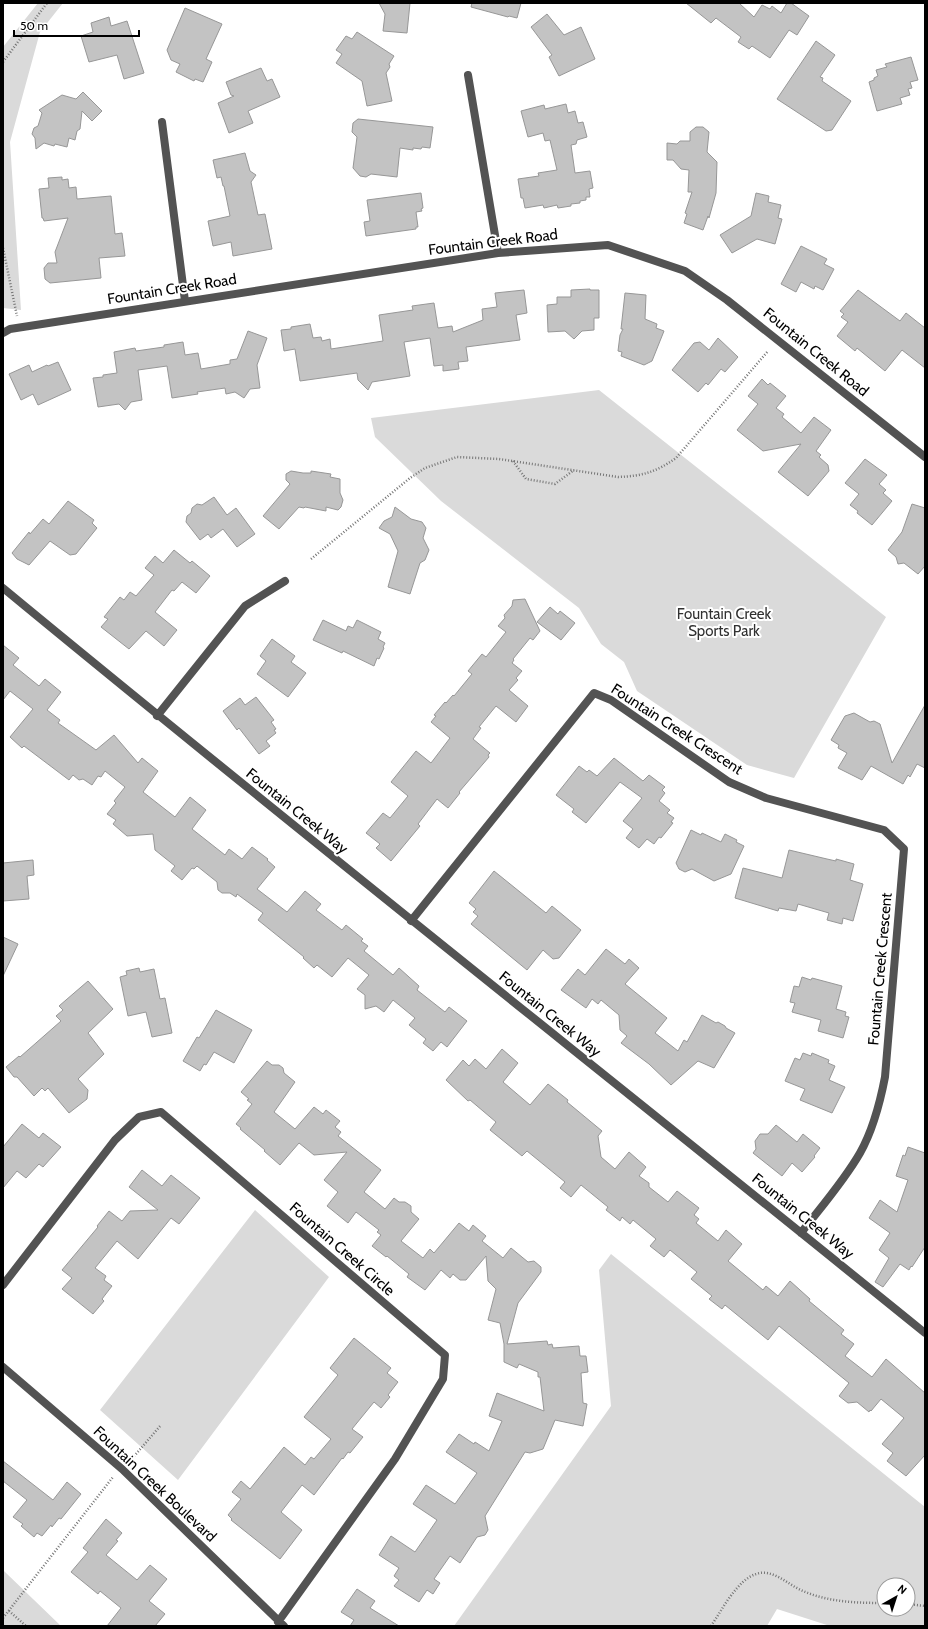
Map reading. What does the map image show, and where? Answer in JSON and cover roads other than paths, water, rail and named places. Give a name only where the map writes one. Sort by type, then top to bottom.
[{"type":"street","points":[[468,75],[498,253]]},
{"type":"street","points":[[162,122],[185,301]]},
{"type":"street","name":"Fountain Creek Road","points":[[3,333],[10,329],[498,253],[608,245],[685,271],[727,300],[925,457]]},
{"type":"street","points":[[157,716],[246,606],[286,581]]},
{"type":"street","name":"Fountain Creek Way","points":[[3,588],[157,716],[925,1333]]},
{"type":"street","name":"Fountain Creek Crescent","points":[[411,921],[594,693],[610,700],[728,782],[766,798],[884,830],[904,849],[885,1077],[879,1107],[861,1152],[848,1172],[802,1233]]},
{"type":"street","name":"Fountain Creek Circle","points":[[3,1285],[115,1140],[138,1117],[161,1112],[445,1356],[443,1379],[395,1459],[281,1624]]},
{"type":"street","name":"Fountain Creek Boulevard","points":[[3,1367],[122,1469],[281,1624]]},
{"type":"park label","name":"Fountain Creek Sports Park","points":[[724,622]]}]
